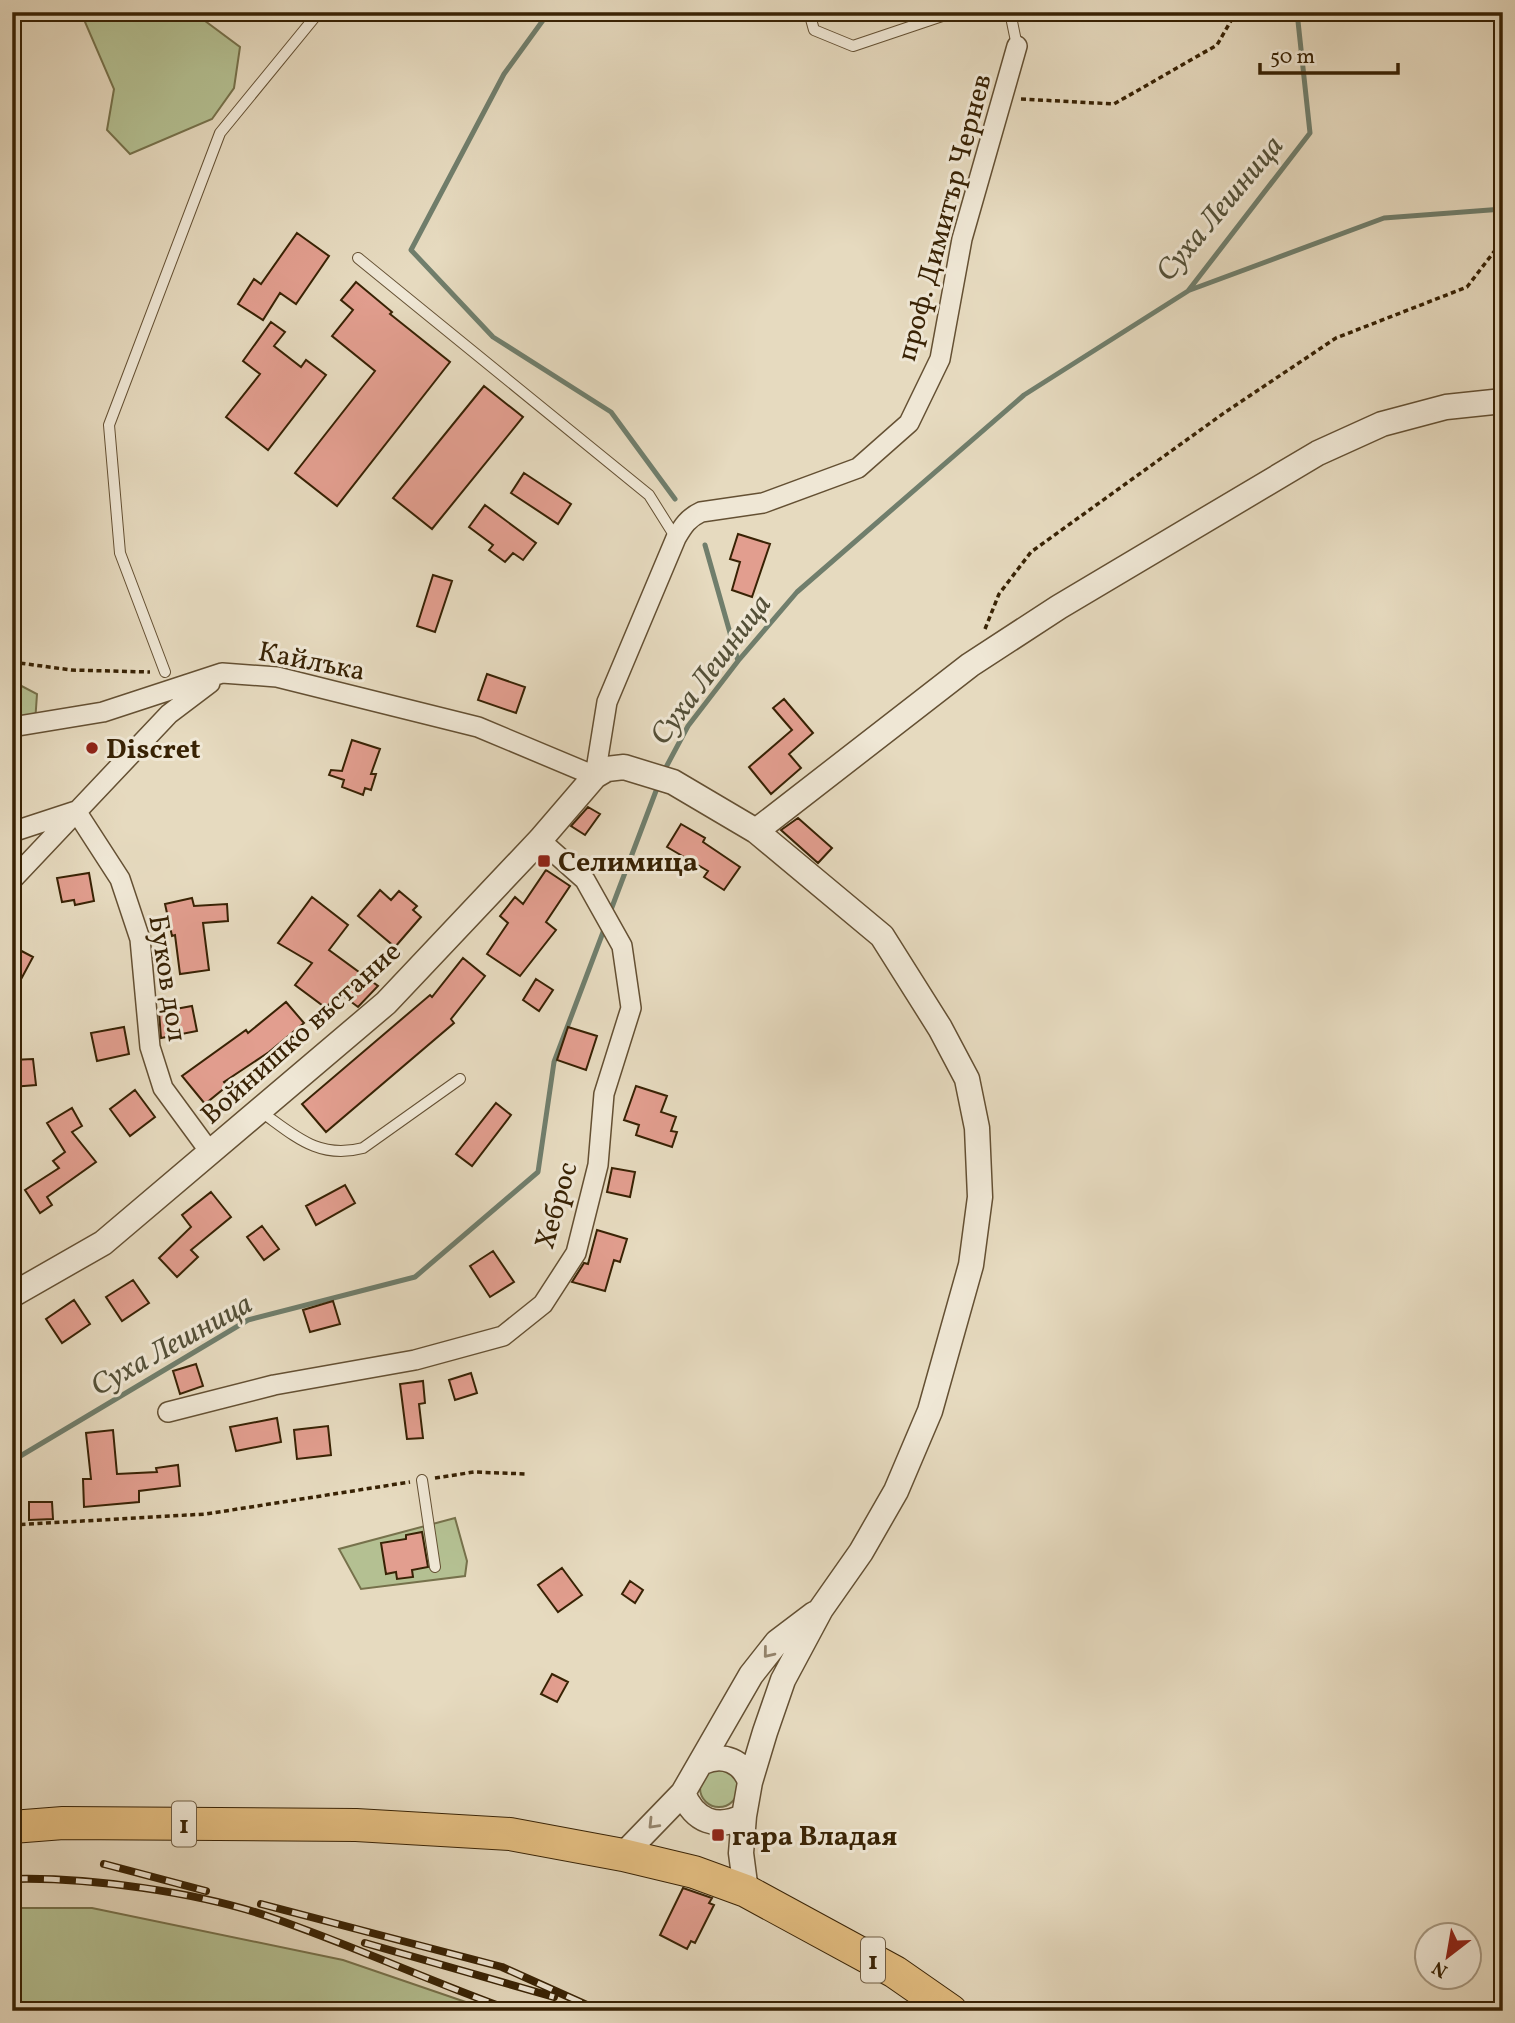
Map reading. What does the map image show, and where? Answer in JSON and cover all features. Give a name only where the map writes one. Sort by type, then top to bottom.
[{"type":"highway","name":"1","points":[[12,1828],[63,1823],[356,1825],[510,1834],[623,1855],[694,1872],[746,1891],[895,1972],[951,2011]]},
{"type":"street","name":"проф. Димитър Чернев","points":[[676,538],[692,516],[701,512],[763,503],[858,468],[909,423],[940,359],[962,239],[1017,46]]},
{"type":"street","points":[[756,831],[970,665],[1059,607],[1318,453],[1382,424],[1446,407],[1503,401]]},
{"type":"street","points":[[595,776],[607,702],[676,538]]},
{"type":"street","points":[[12,880],[169,714],[222,673]]},
{"type":"street","name":"Кайлъка","points":[[12,727],[103,712],[222,673],[277,677],[478,727],[595,776]]},
{"type":"street","points":[[595,776],[607,769],[624,767],[673,782],[756,831],[882,936],[940,1028],[967,1079],[977,1128],[980,1197],[971,1265],[930,1411],[896,1491],[861,1552],[821,1609],[783,1680],[750,1782],[744,1816],[741,1853],[746,1891]]},
{"type":"street","name":"Войнишко въстание","points":[[12,1295],[103,1243],[386,1003],[540,840],[595,776]]},
{"type":"street","points":[[12,832],[76,811]]},
{"type":"street","name":"Буков дол","points":[[76,811],[120,879],[141,939],[150,1047],[163,1088],[210,1152]]},
{"type":"street","name":"Хеброс","points":[[168,1412],[274,1385],[415,1360],[503,1336],[543,1304],[576,1252],[598,1165],[604,1094],[631,1008],[622,947],[585,880],[540,840]]},
{"type":"street","points":[[623,1855],[683,1793],[751,1675],[777,1642],[821,1609]]},
{"type":"street","points":[[703,1762],[721,1757],[732,1760],[741,1767],[750,1782]]},
{"type":"street","points":[[683,1793],[696,1814],[707,1821],[720,1824],[733,1822],[744,1816]]},
{"type":"lane","points":[[165,672],[120,553],[109,425],[220,133],[319,12]]},
{"type":"lane","points":[[809,12],[814,30],[853,47],[954,12]]},
{"type":"lane","points":[[1010,12],[1017,46]]},
{"type":"lane","points":[[358,258],[649,495],[676,538]]},
{"type":"lane","points":[[259,1111],[313,1147],[345,1153],[363,1148],[460,1079]]},
{"type":"lane","points":[[422,1480],[435,1567]]},
{"type":"path","points":[[1002,98],[1114,104],[1217,45],[1236,12]]},
{"type":"path","points":[[1495,12],[1503,67]]},
{"type":"path","points":[[985,629],[999,594],[1031,552],[1224,413],[1336,338],[1467,287],[1503,240]]},
{"type":"path","points":[[12,662],[71,670],[165,672]]},
{"type":"path","points":[[12,1525],[206,1514],[474,1472],[526,1474]]},
{"type":"green space","points":[[83,12],[193,12],[240,47],[234,88],[212,119],[130,154],[107,130],[114,89]]},
{"type":"green space","points":[[12,681],[37,694],[35,723],[12,723]]},
{"type":"green space","points":[[455,1518],[467,1561],[465,1576],[361,1589],[339,1549]]},
{"type":"green space","points":[[719,1769],[732,1775],[738,1788],[732,1801],[719,1807],[706,1801],[700,1788],[706,1775]]},
{"type":"green space","points":[[12,1908],[92,1908],[343,1960],[492,2011],[12,2011]]},
{"type":"building","points":[[297,233],[329,256],[296,304],[280,293],[263,320],[238,304],[254,279],[261,284]]},
{"type":"building","points":[[356,282],[392,312],[390,314],[450,362],[337,506],[295,473],[375,371],[332,336],[353,310],[341,300]]},
{"type":"building","points":[[271,322],[285,332],[274,346],[301,367],[306,360],[326,375],[268,450],[226,417],[260,374],[243,361]]},
{"type":"building","points":[[484,386],[523,417],[432,529],[393,498]]},
{"type":"building","points":[[524,473],[571,504],[558,524],[511,493]]},
{"type":"building","points":[[485,505],[536,543],[523,560],[513,553],[505,562],[489,550],[493,545],[469,527]]},
{"type":"building","points":[[738,534],[770,544],[752,597],[732,590],[740,562],[730,559]]},
{"type":"building","points":[[433,575],[452,581],[435,632],[417,626]]},
{"type":"building","points":[[487,674],[525,687],[516,713],[478,700]]},
{"type":"building","points":[[784,699],[813,733],[789,754],[801,768],[771,794],[749,767],[792,730],[773,708]]},
{"type":"building","points":[[352,740],[380,749],[371,774],[376,774],[371,790],[365,788],[363,795],[342,787],[344,780],[329,775],[331,770],[342,771]]},
{"type":"building","points":[[588,807],[600,814],[585,835],[571,826]]},
{"type":"building","points":[[798,818],[832,848],[818,863],[781,830]]},
{"type":"building","points":[[681,824],[705,838],[703,842],[740,867],[724,890],[704,877],[708,871],[667,847]]},
{"type":"building","points":[[546,870],[570,886],[546,922],[556,930],[520,976],[487,954],[508,923],[500,916],[515,897],[523,904]]},
{"type":"building","points":[[89,873],[94,901],[75,905],[74,900],[62,902],[57,878]]},
{"type":"building","points":[[380,890],[391,900],[399,891],[417,906],[413,910],[421,917],[395,947],[358,916]]},
{"type":"building","points":[[312,897],[348,925],[329,950],[378,986],[358,1007],[338,992],[326,1008],[295,985],[312,963],[278,943]]},
{"type":"building","points":[[192,898],[194,906],[227,904],[228,921],[203,923],[209,970],[180,974],[175,935],[172,936],[165,904]]},
{"type":"building","points":[[12,946],[33,957],[12,996]]},
{"type":"building","points":[[463,958],[485,976],[451,1019],[454,1023],[326,1132],[302,1104],[430,995],[432,997]]},
{"type":"building","points":[[536,979],[553,990],[539,1011],[523,1000]]},
{"type":"building","points":[[286,1002],[304,1023],[269,1052],[224,1082],[227,1086],[205,1104],[182,1076],[246,1030],[248,1033]]},
{"type":"building","points":[[192,1006],[197,1031],[161,1038],[159,1012]]},
{"type":"building","points":[[124,1027],[129,1054],[97,1061],[91,1033]]},
{"type":"building","points":[[568,1027],[597,1036],[586,1070],[557,1060]]},
{"type":"building","points":[[33,1059],[36,1085],[12,1087],[12,1060]]},
{"type":"building","points":[[636,1086],[667,1096],[661,1112],[676,1117],[671,1131],[677,1132],[672,1147],[636,1135],[639,1125],[624,1120]]},
{"type":"building","points":[[135,1090],[155,1117],[130,1136],[110,1109]]},
{"type":"building","points":[[496,1103],[511,1115],[472,1166],[456,1154]]},
{"type":"building","points":[[72,1108],[82,1126],[72,1132],[96,1162],[47,1197],[52,1205],[40,1213],[25,1190],[59,1168],[53,1161],[65,1152],[47,1123]]},
{"type":"building","points":[[612,1168],[635,1172],[630,1197],[607,1192]]},
{"type":"building","points":[[345,1185],[355,1203],[316,1225],[306,1206]]},
{"type":"building","points":[[211,1192],[231,1217],[191,1250],[198,1257],[177,1277],[159,1258],[191,1227],[182,1215]]},
{"type":"building","points":[[262,1226],[279,1249],[264,1260],[247,1237]]},
{"type":"building","points":[[597,1230],[627,1239],[620,1262],[614,1260],[605,1291],[572,1282],[584,1263],[588,1264]]},
{"type":"building","points":[[493,1251],[514,1282],[490,1297],[470,1266]]},
{"type":"building","points":[[133,1280],[149,1303],[122,1321],[106,1297]]},
{"type":"building","points":[[74,1300],[90,1324],[62,1343],[46,1319]]},
{"type":"building","points":[[333,1301],[340,1324],[310,1332],[303,1310]]},
{"type":"building","points":[[196,1364],[203,1386],[180,1394],[173,1371]]},
{"type":"building","points":[[471,1373],[477,1393],[455,1400],[449,1380]]},
{"type":"building","points":[[423,1381],[425,1403],[419,1404],[423,1438],[407,1439],[400,1384]]},
{"type":"building","points":[[277,1418],[281,1442],[236,1451],[230,1427]]},
{"type":"building","points":[[328,1426],[331,1455],[297,1459],[294,1430]]},
{"type":"building","points":[[113,1430],[117,1474],[157,1472],[156,1468],[178,1465],[180,1486],[139,1491],[139,1502],[84,1507],[83,1479],[91,1479],[86,1433]]},
{"type":"building","points":[[29,1502],[52,1502],[53,1519],[29,1520]]},
{"type":"building","points":[[422,1532],[428,1567],[412,1570],[413,1577],[397,1579],[396,1572],[386,1574],[381,1543],[406,1539],[406,1535]]},
{"type":"building","points":[[562,1568],[582,1595],[558,1612],[538,1585]]},
{"type":"building","points":[[630,1581],[643,1590],[635,1603],[622,1594]]},
{"type":"building","points":[[552,1674],[568,1682],[557,1702],[541,1694]]},
{"type":"building","points":[[683,1888],[712,1898],[709,1903],[714,1905],[695,1943],[691,1941],[687,1949],[660,1935]]},
{"type":"waterway","points":[[549,12],[504,74],[411,250],[493,337],[611,412],[675,499]]},
{"type":"waterway","name":"Суха Лешница","points":[[664,771],[688,726],[738,661],[797,592],[1024,395],[1188,291],[1310,133],[1297,12]]},
{"type":"waterway","points":[[1190,290],[1384,218],[1503,209]]},
{"type":"waterway","points":[[705,545],[738,661]]},
{"type":"waterway","name":"Суха Лешница","points":[[609,915],[659,783]]},
{"type":"waterway","name":"Суха Лешница","points":[[12,1461],[248,1320],[415,1277],[538,1172],[554,1062],[605,927]]},
{"type":"railway","points":[[104,1864],[206,1891]]},
{"type":"railway","points":[[12,1879],[74,1881],[142,1888],[241,1908],[301,1928],[513,2011]]},
{"type":"railway","points":[[261,1904],[502,1967],[600,2011]]},
{"type":"railway","points":[[365,1943],[554,1997]]},
{"type":"place","name":"Discret","points":[[92,748]]},
{"type":"place","name":"Селимица","points":[[544,861]]},
{"type":"place","name":"гара Владая","points":[[718,1835]]}]
